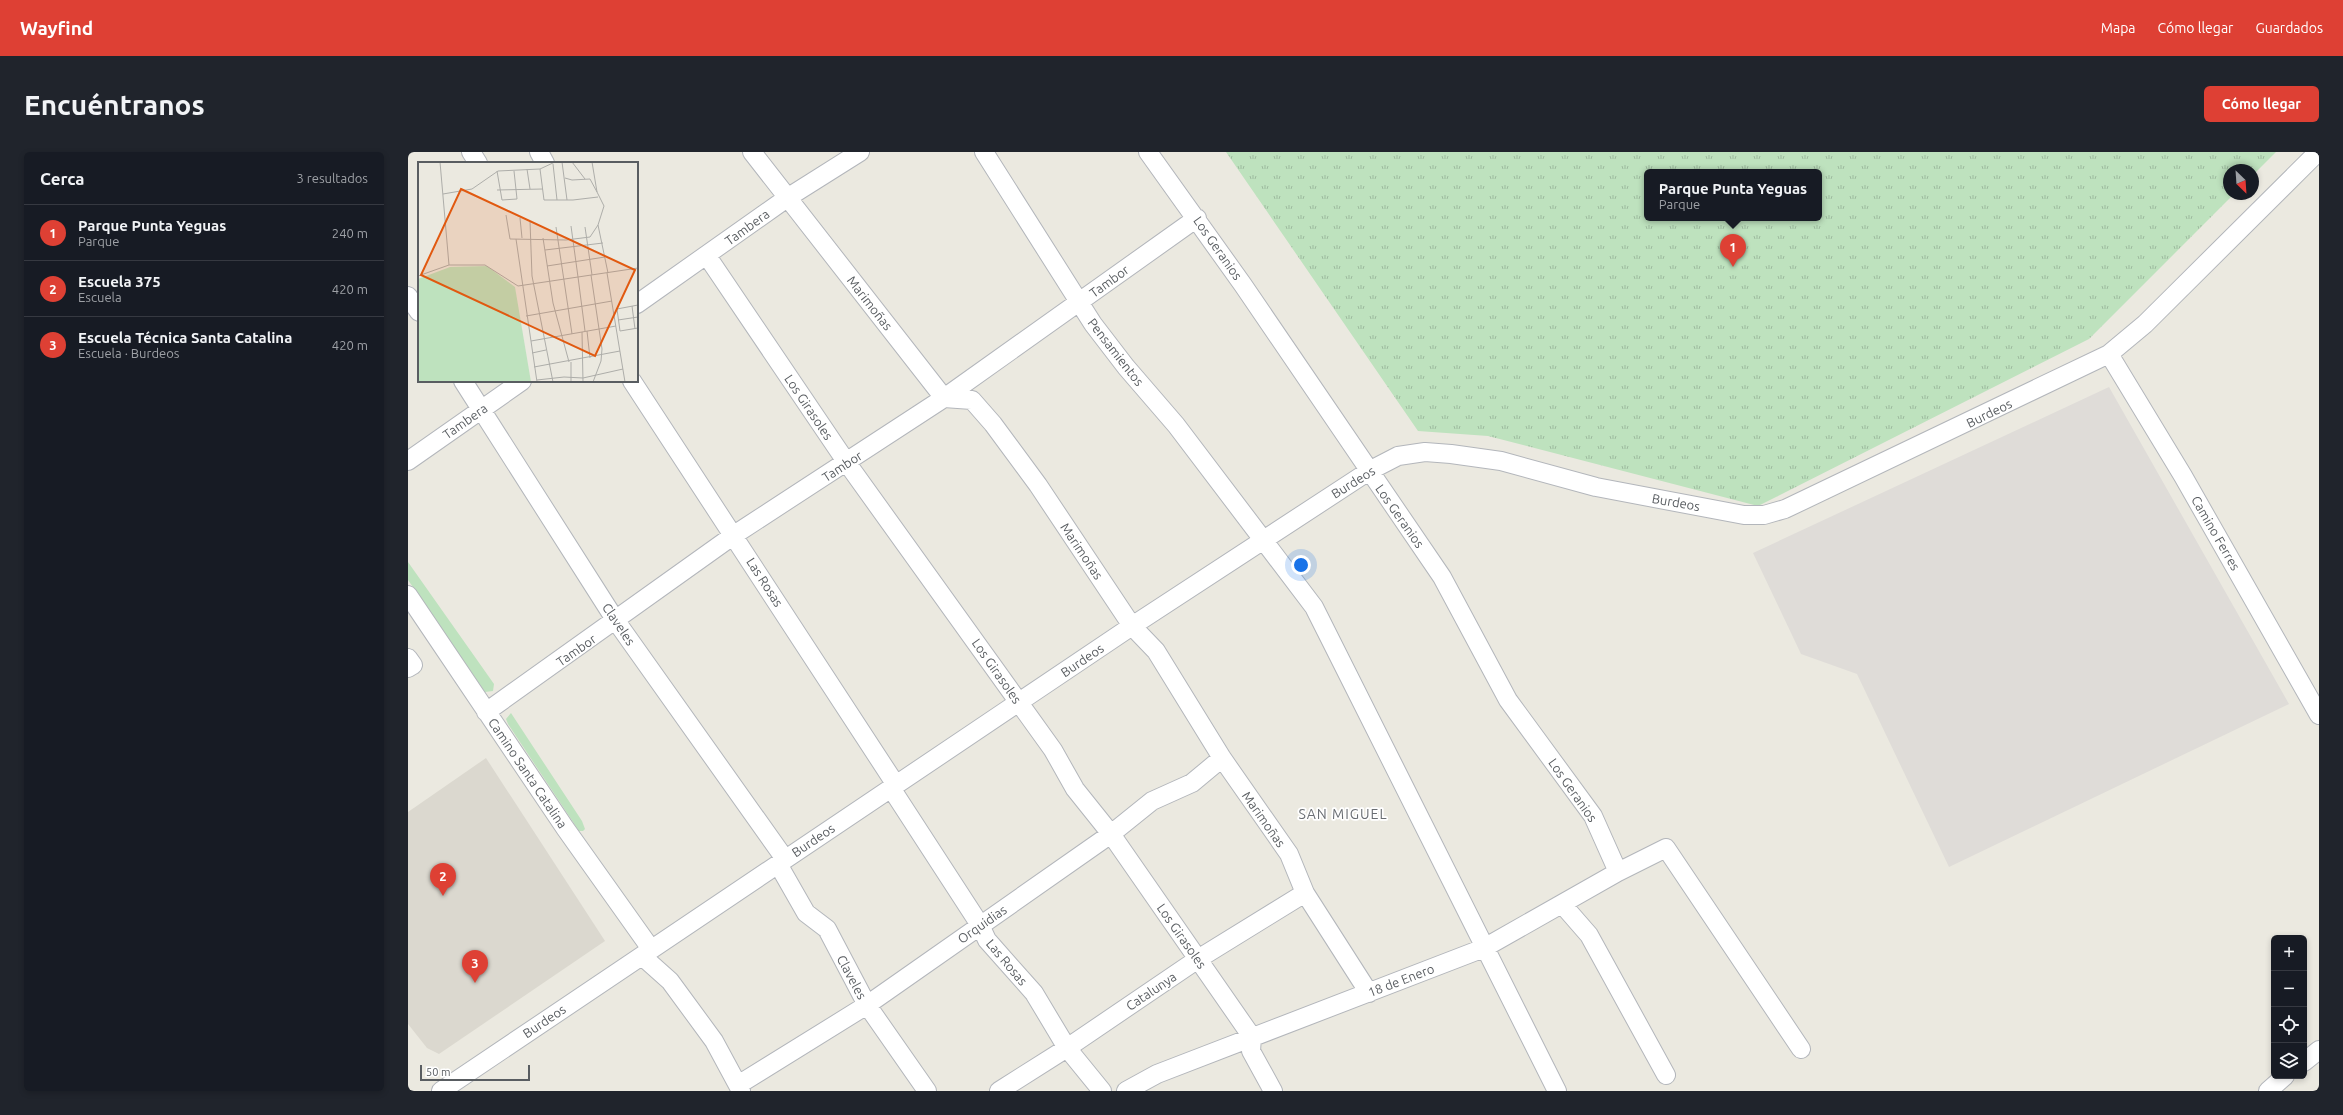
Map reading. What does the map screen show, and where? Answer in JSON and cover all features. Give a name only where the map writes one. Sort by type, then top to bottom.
[{"type":"street","points":[[471,152],[477,162]]},
{"type":"street","points":[[539,152],[544,162]]},
{"type":"street","name":"Marimoñas","points":[[752,152],[944,398],[972,400],[993,424],[1038,485],[1132,626],[1156,652],[1222,758],[1289,854],[1305,893],[1369,992]]},
{"type":"street","name":"Tambera","points":[[638,303],[708,256],[787,198],[860,152]]},
{"type":"street","name":"Pensamientos","points":[[984,152],[1079,303],[1126,367],[1176,425],[1314,607],[1557,1091]]},
{"type":"street","name":"Los Geranios","points":[[1148,152],[1197,218],[1442,577],[1508,700],[1593,816],[1618,872]]},
{"type":"street","name":"Burdeos","points":[[441,1091],[1132,626],[1369,471],[1398,456],[1425,452],[1501,461],[1596,487],[1744,515],[1764,515],[1785,509],[2109,354],[2145,324],[2318,152]]},
{"type":"street","name":"Tambor","points":[[486,712],[616,621],[734,535],[847,463],[944,398],[1197,218]]},
{"type":"street","name":"Los Girasoles","points":[[708,256],[847,463],[1053,750],[1074,789],[1111,834],[1252,1036]]},
{"type":"street","points":[[408,296],[418,311]]},
{"type":"street","name":"Camino Ferres","points":[[2109,354],[2183,476],[2319,715]]},
{"type":"street","name":"Claveles","points":[[464,382],[616,621],[782,862],[806,913],[827,929],[867,1005],[927,1091]]},
{"type":"street","name":"Tambera","points":[[408,461],[521,382]]},
{"type":"street","name":"Las Rosas","points":[[633,382],[734,535],[980,924],[987,940],[1034,993],[1067,1048],[1102,1091]]},
{"type":"street","name":"Camino Santa Catalina","points":[[408,595],[646,952],[670,981],[714,1041],[740,1088]]},
{"type":"street","points":[[408,658],[412,665],[408,668]]},
{"type":"street","name":"Orquidias","points":[[740,1088],[867,1005],[980,924],[1111,834],[1152,801],[1192,783],[1222,758]]},
{"type":"street","name":"18 de Enero","points":[[1126,1091],[1157,1074],[1252,1036],[1484,948],[1618,872],[1666,848],[1801,1049]]},
{"type":"street","name":"Catalunya","points":[[999,1091],[1067,1048],[1198,959],[1305,893]]},
{"type":"street","points":[[1562,904],[1589,935],[1666,1075]]},
{"type":"street","points":[[1252,1036],[1251,1051],[1273,1091]]},
{"type":"street","points":[[2307,1060],[2319,1050]]},
{"type":"street","points":[[2268,1091],[2282,1079]]},
{"type":"shaded area","points":[[2109,387],[2289,704],[1949,867],[1857,674],[1801,654],[1753,553]]},
{"type":"shaded area","points":[[486,758],[605,941],[439,1054],[427,1048],[408,1024],[408,812]]},
{"type":"green space","points":[[1226,152],[2276,152],[2259,169],[2259,164],[2223,164],[2223,200],[2228,200],[2089,339],[1758,506],[1488,436],[1418,431]]},
{"type":"green space","points":[[408,562],[494,684],[493,691],[485,692],[408,580]]},
{"type":"green space","points":[[511,713],[582,821],[585,829],[583,831],[579,831],[508,724],[506,719]]},
{"type":"place","name":"Parque Punta Yeguas","points":[[1733,267]]},
{"type":"place","name":"Escuela 375","points":[[443,896]]},
{"type":"place","name":"Escuela Técnica Santa Catalina","points":[[475,983]]},
{"type":"district","name":"SAN MIGUEL","points":[[1343,814]]}]
